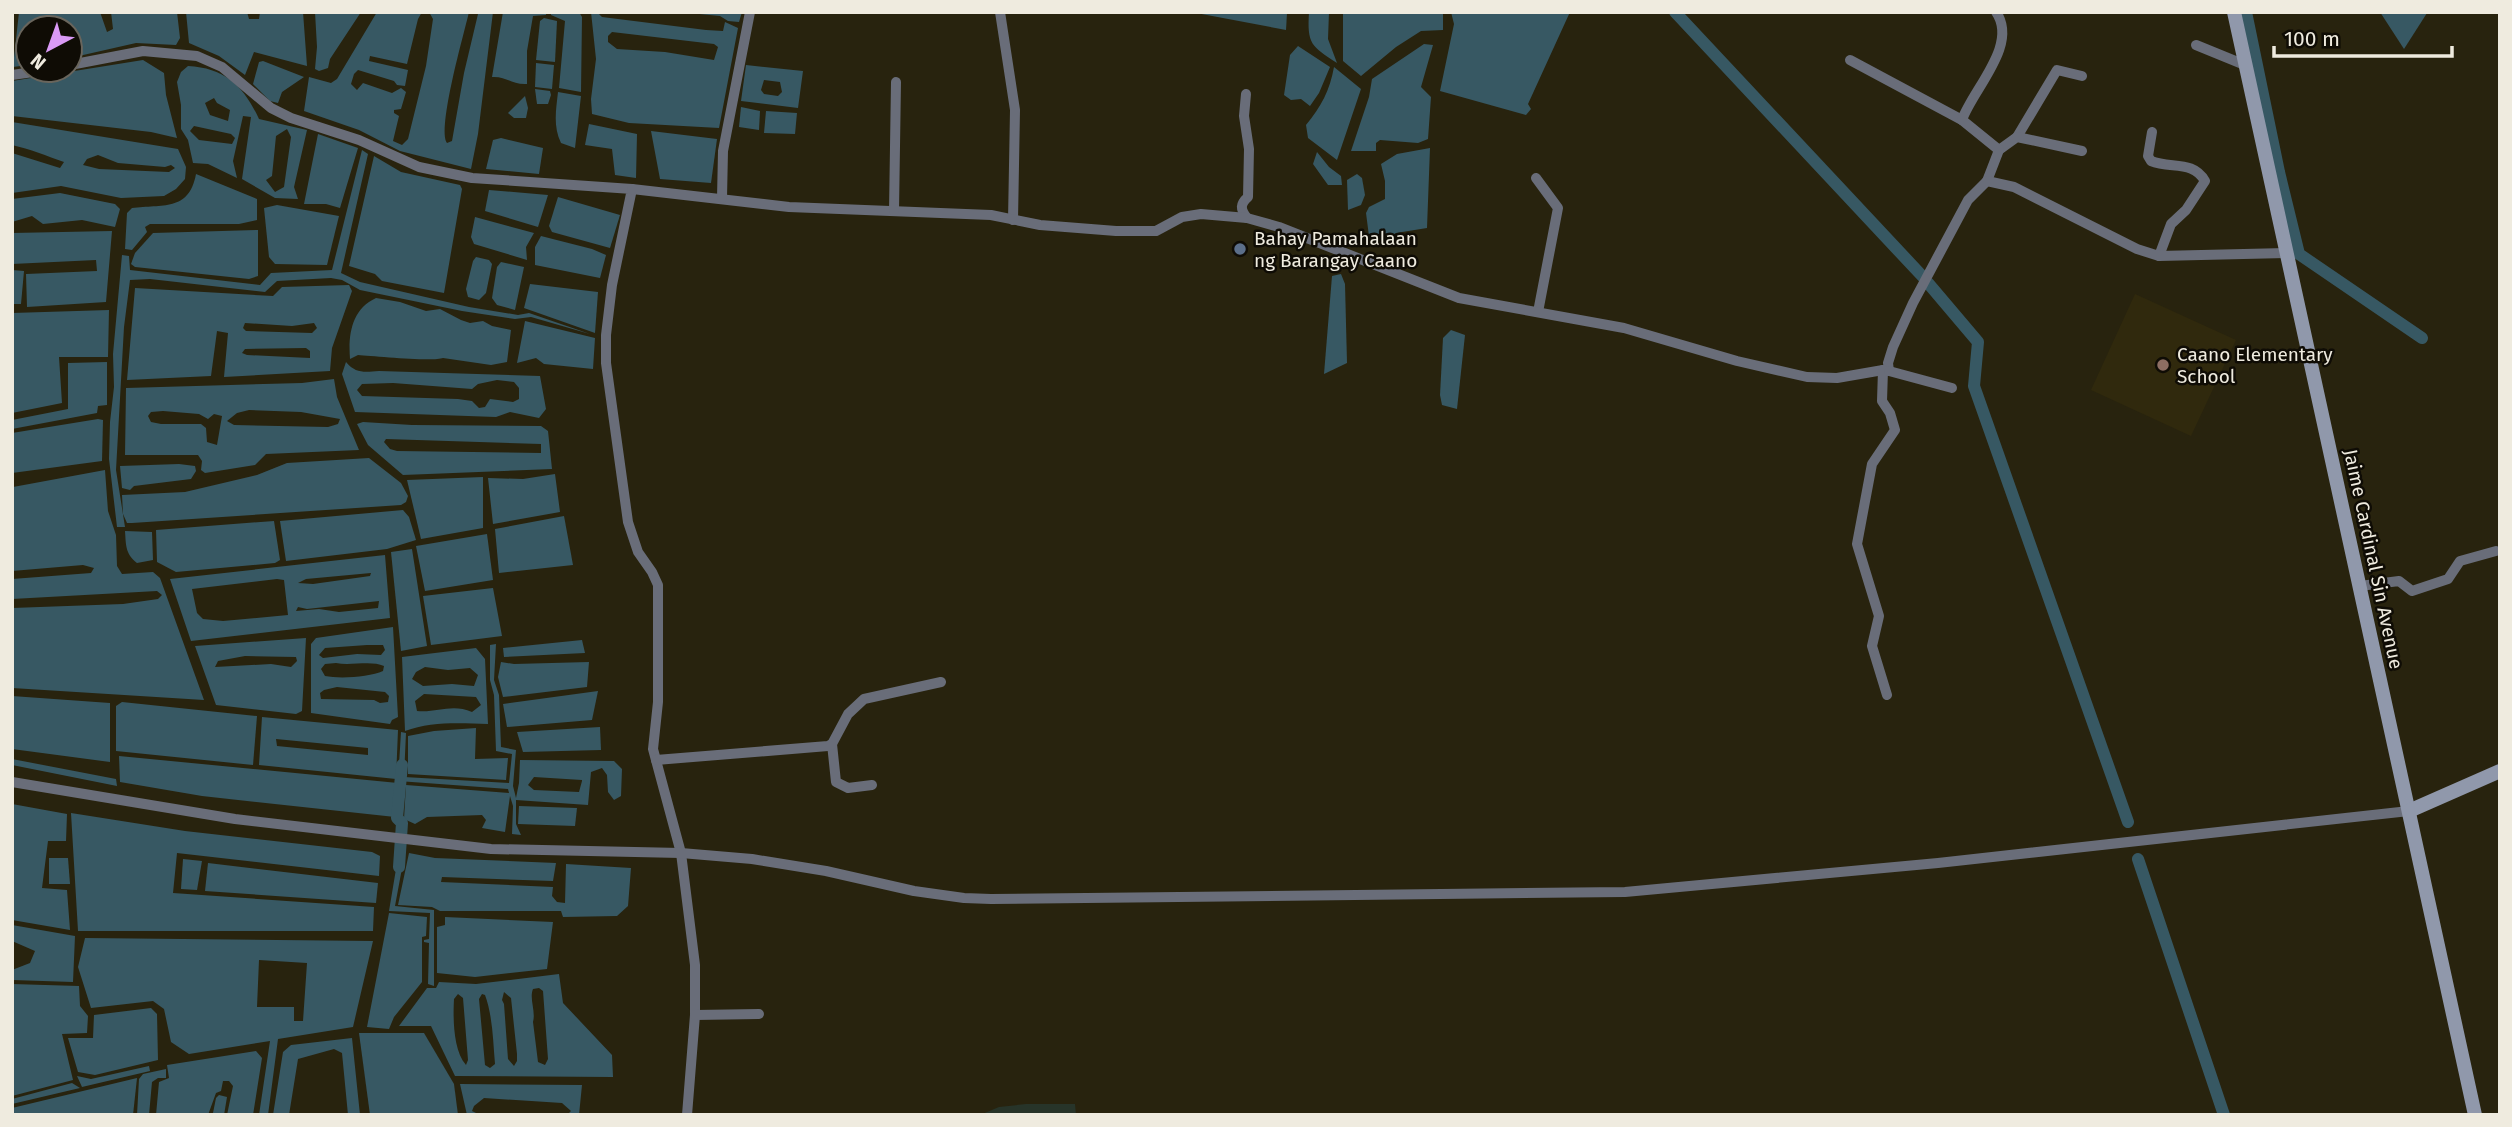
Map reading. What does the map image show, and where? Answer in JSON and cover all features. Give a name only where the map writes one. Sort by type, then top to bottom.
[{"type":"main road","name":"Jaime Cardinal Sin Avenue","points":[[2234,12],[2475,1115]]},
{"type":"main road","points":[[2409,811],[2500,771]]},
{"type":"street","points":[[722,198],[723,151],[750,12]]},
{"type":"street","points":[[1000,12],[1015,110],[1013,220]]},
{"type":"street","points":[[1962,120],[1967,106],[1998,57],[2001,47],[2001,20],[1996,12]]},
{"type":"street","points":[[2196,45],[2245,65]]},
{"type":"street","points":[[84,62],[143,51],[197,56],[222,67],[271,108],[291,118],[359,140],[419,166],[483,179],[632,189],[789,206],[991,215],[1040,225],[1142,231],[1156,231],[1182,217],[1201,214],[1247,218],[1279,227],[1459,298],[1624,328],[1737,361],[1807,377],[1837,378],[1886,370],[1952,388]]},
{"type":"street","points":[[1850,60],[1962,120],[1999,150]]},
{"type":"street","points":[[1887,695],[1872,646],[1879,616],[1857,544],[1872,464],[1895,430],[1890,413],[1882,401],[1888,362],[1919,292],[1968,200],[1987,181],[1999,150],[2017,137],[2057,70],[2082,76]]},
{"type":"street","points":[[894,211],[895,82]]},
{"type":"street","points":[[1246,94],[1244,116],[1250,149],[1248,197],[1243,202],[1242,209],[1247,218]]},
{"type":"street","points":[[2152,132],[2148,156],[2151,161],[2190,166],[2200,173],[2205,181],[2186,210],[2171,224],[2159,256]]},
{"type":"street","points":[[2017,137],[2082,151]]},
{"type":"street","points":[[1536,178],[1558,208],[1538,312]]},
{"type":"street","points":[[1987,181],[2014,187],[2137,249],[2159,256],[2286,253]]},
{"type":"street","points":[[632,189],[612,285],[606,334],[606,363],[628,522],[638,552],[658,584],[658,702],[653,749],[681,853],[695,965],[695,1015],[687,1115]]},
{"type":"street","points":[[2360,586],[2399,581],[2412,591],[2448,579],[2460,561],[2496,551]]},
{"type":"street","points":[[872,785],[848,788],[836,782],[832,744],[848,714],[864,699],[941,682]]},
{"type":"street","points":[[656,760],[832,744]]},
{"type":"street","points":[[12,782],[235,819],[491,849],[681,853],[752,859],[826,871],[914,891],[964,898],[1625,892],[1924,864],[2409,811]]},
{"type":"street","points":[[695,1015],[759,1014]]},
{"type":"shaded area","name":"Caano Elementary School","points":[[2135,294],[2236,340],[2191,436],[2091,390]]},
{"type":"green space","points":[[1075,1104],[1076,1115],[980,1115],[999,1107]]},
{"type":"water","points":[[100,12],[107,32],[113,29],[111,12],[177,12],[180,38],[176,45],[136,43],[84,55],[84,14],[19,14]]},
{"type":"water","points":[[186,12],[247,12],[249,19],[259,19],[260,12],[303,12],[307,66],[254,52],[245,75],[219,56],[189,43]]},
{"type":"water","points":[[315,12],[361,12],[330,59],[328,68],[319,71],[315,69]]},
{"type":"water","points":[[377,12],[422,12],[407,64],[370,56],[369,61],[408,70],[405,86],[358,70],[351,84],[357,90],[363,83],[392,93],[401,88],[406,92],[401,109],[394,110],[399,116],[393,141],[402,145],[408,139],[426,66],[433,19],[429,12],[469,12],[448,101],[445,134],[447,143],[452,141],[478,14],[476,12],[493,12],[471,169],[400,151],[359,130],[304,111],[309,77],[331,83],[337,79]]},
{"type":"water","points":[[503,12],[546,12],[546,15],[533,16],[527,51],[527,84],[492,77]]},
{"type":"water","points":[[551,12],[579,12],[582,17],[581,92],[559,88],[565,21],[551,15]]},
{"type":"water","points":[[591,12],[597,12],[602,17],[706,30],[723,31],[725,22],[738,28],[719,128],[629,123],[592,114],[596,59]],"holes":[[[612,32],[714,44],[718,47],[714,60],[665,52],[617,49],[608,42],[608,36]]]},
{"type":"water","points":[[679,12],[742,12],[739,22],[728,21],[720,16]]},
{"type":"water","points":[[1191,12],[1287,13],[1286,30]]},
{"type":"water","points":[[1309,12],[1329,12],[1328,39],[1337,63],[1312,43]]},
{"type":"water","points":[[1343,12],[1443,12],[1443,30],[1421,31],[1396,47],[1361,76],[1343,61]]},
{"type":"water","points":[[1451,12],[1570,12],[1528,104],[1531,109],[1526,115],[1440,91],[1454,24]]},
{"type":"water","points":[[2380,12],[2426,12],[2427,13],[2404,49]]},
{"type":"water","points":[[544,18],[557,21],[555,62],[536,60],[540,21]]},
{"type":"water","points":[[1424,44],[1433,45],[1421,87],[1431,97],[1428,139],[1418,143],[1380,140],[1376,143],[1376,151],[1351,151],[1369,97],[1372,79]]},
{"type":"water","points":[[1298,46],[1330,67],[1310,106],[1301,99],[1291,100],[1284,95],[1290,55]]},
{"type":"water","points":[[143,60],[164,73],[166,95],[177,138],[151,132],[12,116],[12,81],[14,84],[84,84],[84,69]]},
{"type":"water","points":[[263,61],[304,77],[282,92],[278,103],[270,101],[253,84],[259,62]]},
{"type":"water","points":[[536,63],[554,65],[552,89],[535,87]]},
{"type":"water","points":[[746,65],[803,71],[798,108],[741,101]],"holes":[[[764,80],[780,82],[782,92],[778,96],[764,94],[761,90]]]},
{"type":"water","points":[[188,66],[223,75],[247,97],[259,119],[307,130],[294,187],[298,199],[275,198],[242,179],[251,117],[243,116],[233,161],[237,178],[208,164],[193,163],[188,140],[181,129],[177,82],[181,72]],"holes":[[[214,98],[217,103],[230,110],[228,121],[210,115],[205,103]],[[194,126],[231,134],[235,138],[232,144],[199,140],[190,131]],[[287,129],[291,137],[284,187],[275,192],[266,180],[272,176],[276,136]]]},
{"type":"water","points":[[1334,67],[1361,89],[1337,160],[1308,138],[1306,125],[1324,98]]},
{"type":"water","points":[[535,89],[550,91],[548,104],[537,104]]},
{"type":"water","points":[[558,92],[581,96],[575,148],[561,143],[558,137]]},
{"type":"water","points":[[525,96],[528,108],[526,118],[514,118],[508,113]]},
{"type":"water","points":[[741,107],[760,111],[759,130],[739,127]]},
{"type":"water","points":[[766,111],[797,113],[795,134],[764,133]]},
{"type":"water","points":[[12,122],[178,149],[186,167],[185,179],[176,189],[164,196],[121,198],[61,186],[12,193],[12,153],[60,168],[64,162],[12,145]],"holes":[[[98,155],[118,163],[165,167],[171,165],[175,168],[169,172],[99,169],[83,165],[87,159]]]},
{"type":"water","points":[[589,124],[637,134],[636,178],[615,175],[612,149],[585,145]]},
{"type":"water","points":[[651,131],[717,139],[711,183],[660,179]]},
{"type":"water","points":[[318,134],[358,148],[340,208],[326,204],[304,204]]},
{"type":"water","points":[[501,138],[543,148],[539,174],[486,169],[493,140]]},
{"type":"water","points":[[1430,148],[1427,228],[1396,233],[1380,244],[1370,244],[1366,213],[1369,207],[1385,199],[1381,164],[1397,154]]},
{"type":"water","points":[[362,150],[368,154],[341,273],[360,282],[469,307],[518,315],[529,313],[590,334],[531,317],[515,319],[462,311],[360,290],[342,280],[331,278],[277,281],[265,292],[150,279],[130,280],[124,327],[116,470],[125,527],[117,527],[109,459],[114,387],[113,354],[122,255],[129,256],[130,270],[260,285],[271,273],[332,270]]},
{"type":"water","points":[[1317,152],[1329,167],[1341,176],[1342,185],[1328,185],[1313,164]]},
{"type":"water","points":[[374,156],[401,172],[460,185],[462,189],[444,293],[382,281],[375,274],[349,266]]},
{"type":"water","points":[[196,174],[257,199],[257,220],[239,224],[150,224],[145,227],[147,232],[132,250],[125,249],[127,213],[132,208],[164,206],[181,200],[187,195]]},
{"type":"water","points":[[1357,174],[1362,178],[1365,195],[1361,205],[1348,210],[1347,180]]},
{"type":"water","points":[[489,190],[548,195],[538,227],[485,211]]},
{"type":"water","points":[[60,193],[115,204],[120,209],[115,227],[82,220],[43,224],[32,216],[12,222],[12,199]]},
{"type":"water","points":[[558,197],[620,215],[610,248],[552,232],[549,226]]},
{"type":"water","points":[[277,205],[339,216],[327,265],[275,264],[269,257],[264,208]]},
{"type":"water","points":[[475,217],[534,233],[526,247],[527,260],[474,244],[471,237]]},
{"type":"water","points":[[258,230],[258,276],[249,279],[135,267],[131,264],[135,253],[153,233]]},
{"type":"water","points":[[112,231],[106,302],[27,307],[26,274],[97,271],[96,260],[12,264],[12,233]]},
{"type":"water","points":[[541,236],[606,255],[600,278],[535,265],[535,247]]},
{"type":"water","points":[[476,257],[489,260],[492,264],[486,293],[479,300],[468,297],[466,289]]},
{"type":"water","points":[[501,262],[524,267],[515,310],[497,305],[492,298],[497,267]]},
{"type":"water","points":[[12,270],[24,271],[21,304],[12,304]]},
{"type":"water","points":[[1341,274],[1345,284],[1347,363],[1324,374],[1332,276]]},
{"type":"water","points":[[530,284],[598,292],[595,333],[524,308]]},
{"type":"water","points":[[349,285],[352,291],[332,348],[330,371],[224,377],[228,333],[217,331],[211,376],[127,380],[135,288],[273,296],[282,287]],"holes":[[[245,323],[292,326],[314,323],[317,328],[312,333],[246,331],[243,328]],[[306,348],[310,351],[310,358],[242,353],[245,349]]]},
{"type":"water","points":[[376,298],[400,302],[426,311],[440,309],[470,323],[483,321],[511,330],[507,362],[491,365],[443,358],[358,355],[350,359],[353,323],[362,309]]},
{"type":"water","points":[[109,310],[108,357],[59,357],[62,403],[12,413],[12,313]]},
{"type":"water","points":[[525,321],[595,338],[593,369],[544,364],[536,358],[517,363]]},
{"type":"water","points":[[1451,330],[1465,335],[1457,409],[1442,405],[1440,395],[1443,338]]},
{"type":"water","points":[[107,362],[107,405],[98,406],[97,413],[12,429],[12,420],[68,409],[68,363]]},
{"type":"water","points":[[346,362],[353,369],[365,372],[540,376],[546,409],[539,418],[510,412],[496,417],[355,412],[342,374]],"holes":[[[497,380],[514,382],[519,388],[519,399],[513,402],[490,399],[485,407],[479,408],[472,401],[362,396],[357,390],[362,384],[393,383],[472,389],[478,384]]]},
{"type":"water","points":[[334,379],[337,397],[359,450],[266,454],[255,465],[205,473],[201,470],[202,461],[198,455],[125,455],[126,388],[302,383]],"holes":[[[249,410],[301,412],[340,419],[338,424],[328,427],[234,425],[227,421],[237,413]],[[151,412],[199,414],[208,419],[214,414],[222,416],[217,445],[207,442],[206,428],[201,424],[151,422],[148,416]]]},
{"type":"water","points":[[103,420],[102,461],[12,473],[12,433]]},
{"type":"water","points":[[357,424],[541,426],[548,431],[552,469],[403,475],[368,445]],"holes":[[[386,439],[541,444],[541,453],[397,451],[390,449],[384,442]]]},
{"type":"water","points":[[369,458],[401,483],[408,496],[406,502],[401,505],[132,523],[127,523],[123,514],[122,495],[185,492],[257,475],[287,463]]},
{"type":"water","points":[[120,466],[195,466],[196,471],[191,479],[134,486],[130,490],[122,488]]},
{"type":"water","points":[[105,470],[108,511],[116,535],[117,566],[122,574],[153,572],[160,578],[204,700],[12,688],[12,608],[123,604],[158,599],[162,595],[157,591],[12,599],[12,579],[91,573],[94,568],[83,565],[12,571],[13,487]]},
{"type":"water","points":[[555,474],[560,512],[493,524],[488,478],[523,479]]},
{"type":"water","points":[[483,477],[483,528],[421,539],[407,480]]},
{"type":"water","points":[[403,510],[409,517],[416,540],[387,549],[286,561],[280,521]]},
{"type":"water","points":[[564,516],[573,565],[499,573],[495,529]]},
{"type":"water","points":[[274,521],[280,560],[275,563],[176,572],[157,562],[156,530]]},
{"type":"water","points":[[125,531],[152,532],[153,560],[137,563],[133,560],[127,548]]},
{"type":"water","points":[[487,534],[493,580],[425,591],[416,546]]},
{"type":"water","points":[[412,549],[427,646],[401,651],[391,552]]},
{"type":"water","points":[[385,555],[390,618],[191,641],[170,579]],"holes":[[[371,573],[370,576],[313,584],[298,583],[306,579]],[[284,580],[288,615],[223,621],[203,619],[197,613],[192,589]],[[379,601],[378,608],[339,612],[319,609],[296,611],[298,607],[307,609]]]},
{"type":"water","points":[[493,588],[502,636],[431,645],[423,596]]},
{"type":"water","points":[[393,627],[398,717],[390,724],[311,713],[311,644],[316,638]],"holes":[[[383,645],[385,650],[381,655],[357,654],[323,658],[319,655],[325,648]],[[367,663],[384,666],[383,671],[377,673],[339,677],[325,676],[321,669],[325,664]],[[337,687],[385,692],[389,696],[388,702],[380,703],[374,700],[321,699],[320,693]]]},
{"type":"water","points":[[306,638],[302,711],[296,714],[216,705],[195,646]],"holes":[[[245,656],[296,657],[297,661],[291,667],[271,664],[215,667],[218,661]]]},
{"type":"water","points":[[582,640],[585,653],[504,657],[503,648]]},
{"type":"water","points":[[496,644],[494,680],[499,695],[501,747],[516,750],[513,786],[516,798],[520,760],[614,761],[622,769],[621,796],[614,800],[608,792],[607,775],[602,768],[591,772],[588,805],[516,800],[516,824],[521,835],[512,834],[513,806],[510,796],[505,832],[482,828],[486,820],[482,815],[427,817],[415,824],[404,819],[406,785],[509,793],[508,789],[398,781],[401,732],[406,733],[404,777],[509,783],[512,754],[496,751],[490,645]],"holes":[[[534,777],[582,780],[579,792],[534,790],[528,785]]]},
{"type":"water","points":[[476,648],[485,659],[488,724],[436,724],[405,731],[402,657]],"holes":[[[425,667],[448,670],[470,668],[478,675],[474,686],[423,686],[412,679],[416,672]],[[424,694],[476,697],[481,705],[472,712],[458,708],[417,711],[415,701]]]},
{"type":"water","points":[[501,662],[589,662],[587,687],[503,697],[498,677]]},
{"type":"water","points":[[598,691],[592,720],[507,727],[503,704]]},
{"type":"water","points":[[12,696],[110,703],[110,762],[12,749]]},
{"type":"water","points":[[122,702],[257,716],[253,765],[116,751],[116,706]]},
{"type":"water","points":[[262,717],[398,730],[396,779],[259,765]],"holes":[[[276,739],[368,748],[368,755],[277,746]]]},
{"type":"water","points":[[600,727],[601,750],[523,752],[517,732]]},
{"type":"water","points":[[476,728],[475,759],[508,758],[506,780],[408,774],[408,736]]},
{"type":"water","points":[[119,756],[398,783],[395,817],[202,796],[120,782]]},
{"type":"water","points":[[12,759],[116,779],[117,786],[12,765]]},
{"type":"water","points":[[12,804],[67,814],[66,841],[48,841],[42,888],[67,890],[70,930],[12,920]]},
{"type":"water","points":[[519,806],[577,808],[575,826],[518,824]]},
{"type":"water","points":[[71,813],[185,831],[372,852],[380,856],[379,876],[177,853],[173,893],[374,907],[373,931],[78,931]]},
{"type":"water","points":[[399,851],[405,852],[395,906],[434,910],[434,986],[428,984],[429,943],[424,942],[429,939],[430,913],[389,911]]},
{"type":"water","points":[[409,853],[435,858],[556,863],[553,881],[442,877],[441,882],[553,887],[552,896],[557,902],[565,903],[566,864],[631,868],[628,906],[617,916],[563,917],[561,911],[440,911],[432,907],[398,905]]},
{"type":"water","points":[[49,858],[68,858],[70,884],[49,884]]},
{"type":"water","points":[[183,859],[202,861],[197,890],[181,889]]},
{"type":"water","points":[[208,863],[378,883],[376,903],[205,891]]},
{"type":"water","points":[[389,913],[427,917],[426,936],[422,937],[422,982],[394,1017],[389,1029],[367,1027]]},
{"type":"water","points":[[445,917],[553,922],[547,969],[475,977],[437,973],[437,927],[445,925]]},
{"type":"water","points":[[12,925],[75,936],[73,982],[12,980],[12,970],[30,963],[35,951],[12,941]]},
{"type":"water","points":[[85,938],[373,941],[353,1027],[278,1039],[268,1115],[259,1115],[270,1041],[189,1054],[171,1042],[164,1009],[153,1001],[91,1008],[78,967]],"holes":[[[259,960],[307,963],[303,1021],[294,1021],[294,1007],[257,1007]]]},
{"type":"water","points":[[559,974],[563,1003],[612,1055],[613,1077],[455,1076],[431,1026],[399,1026],[427,988],[436,988],[439,982],[476,984]],"holes":[[[539,988],[543,991],[548,1059],[545,1065],[538,1062],[533,1022],[533,989]],[[504,992],[511,998],[517,1054],[514,1066],[508,1059],[502,1000]],[[458,994],[463,998],[468,1060],[466,1065],[456,1043],[454,999]],[[482,994],[485,995],[491,1021],[495,1064],[490,1068],[485,1065],[479,999]]]},
{"type":"water","points":[[12,984],[79,986],[80,1006],[88,1016],[87,1033],[62,1034],[73,1080],[12,1096]]},
{"type":"water","points":[[151,1008],[157,1014],[158,1060],[95,1075],[78,1072],[68,1038],[93,1038],[94,1015]]},
{"type":"water","points":[[359,1033],[424,1033],[454,1084],[458,1115],[370,1115]]},
{"type":"water","points":[[352,1038],[360,1115],[348,1115],[342,1053],[334,1049],[298,1059],[289,1115],[273,1115],[283,1052],[291,1045]]},
{"type":"water","points":[[256,1051],[262,1058],[253,1115],[227,1115],[233,1086],[229,1081],[223,1081],[221,1091],[216,1093],[208,1115],[156,1115],[159,1082],[169,1078],[167,1065]]},
{"type":"water","points":[[149,1066],[150,1071],[82,1087],[77,1076],[91,1079]]},
{"type":"water","points":[[166,1069],[166,1078],[158,1078],[152,1082],[149,1115],[137,1115],[139,1079],[143,1074]]},
{"type":"water","points":[[137,1078],[133,1115],[12,1115],[12,1108]]},
{"type":"water","points":[[72,1083],[80,1088],[12,1104],[12,1099]]},
{"type":"water","points":[[460,1084],[582,1085],[579,1115],[567,1115],[571,1111],[562,1103],[484,1098],[472,1111],[480,1115],[467,1115]]},
{"type":"water","points":[[219,1095],[227,1097],[224,1115],[213,1113]]},
{"type":"waterway","points":[[1675,12],[1924,278]]},
{"type":"waterway","points":[[2246,12],[2299,254],[2422,338]]},
{"type":"waterway","points":[[1928,283],[1978,342],[1974,386],[2128,822]]},
{"type":"waterway","points":[[399,867],[402,823],[397,818],[402,765]]},
{"type":"waterway","points":[[2138,859],[2224,1115]]},
{"type":"place","name":"Bahay Pamahalaan ng Barangay Caano","points":[[1240,249]]},
{"type":"place","name":"Caano Elementary School","points":[[2163,365]]}]
